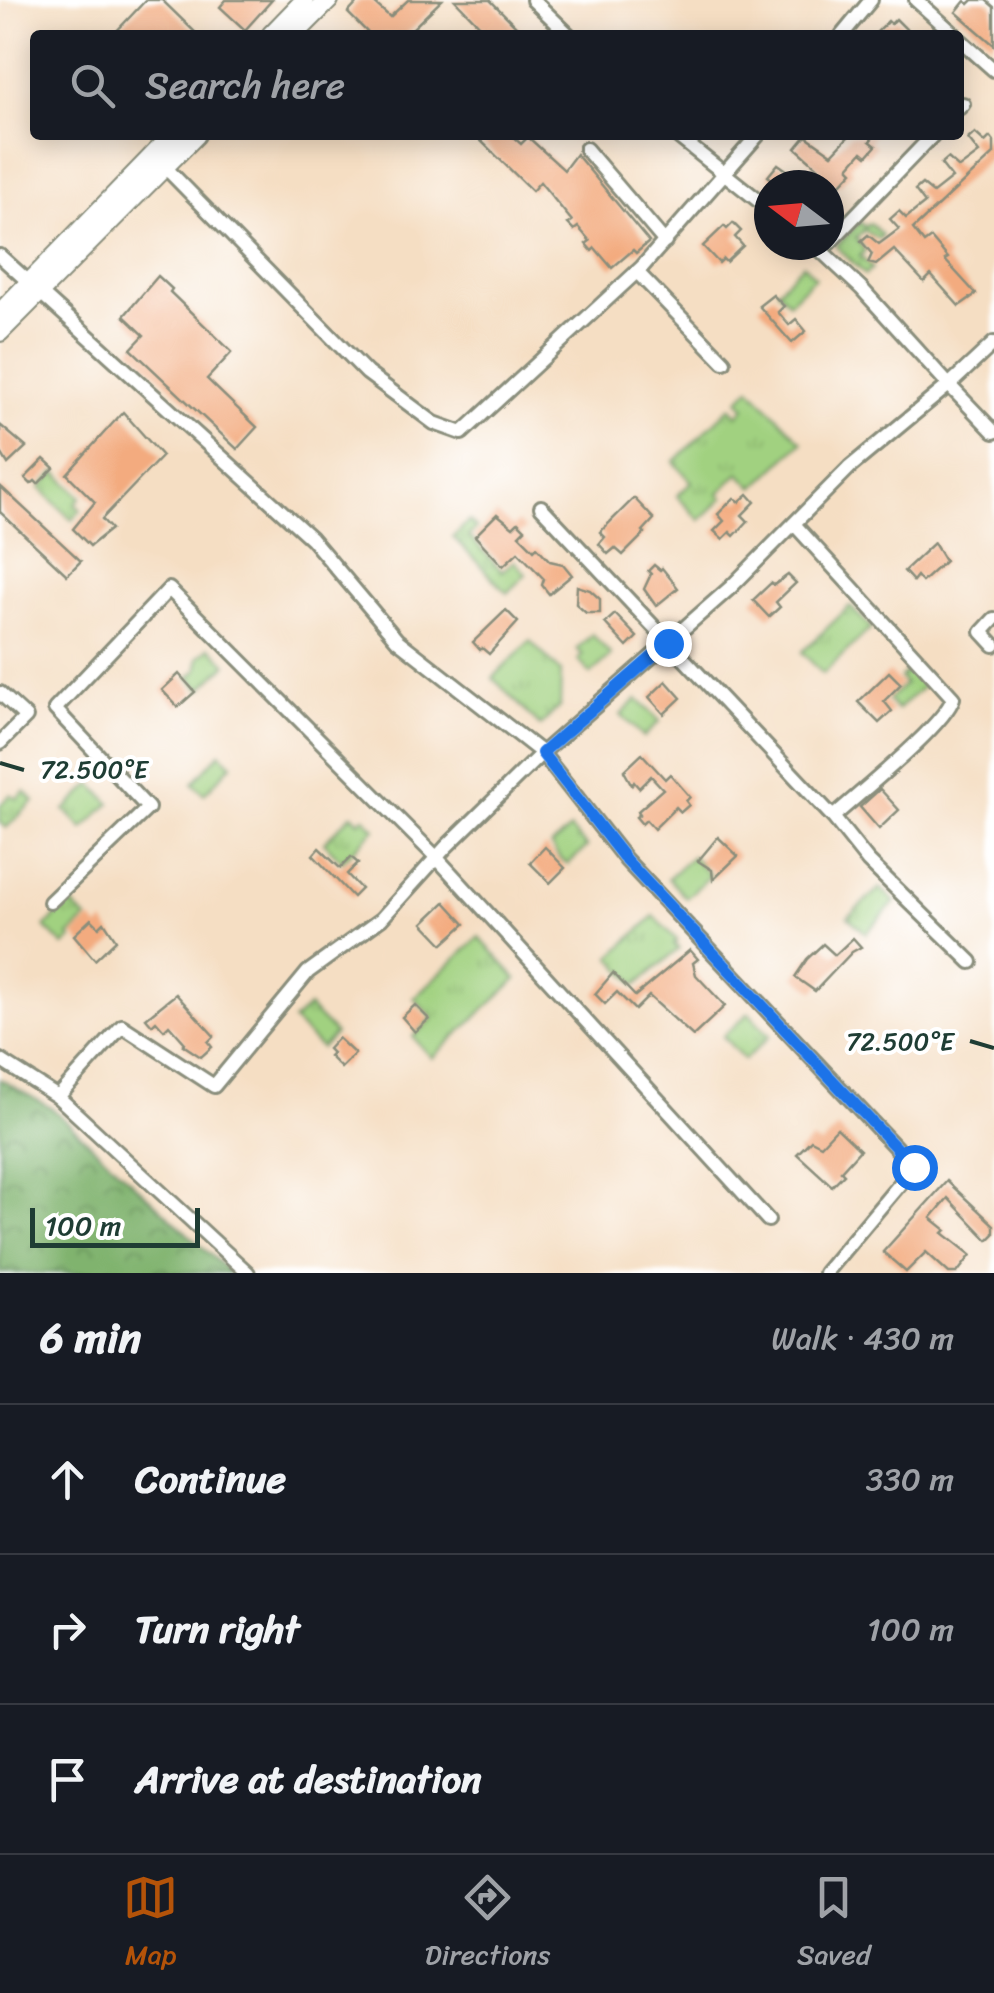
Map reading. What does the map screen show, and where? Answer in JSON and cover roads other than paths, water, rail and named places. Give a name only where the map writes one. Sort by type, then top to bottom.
[{"type":"street","points":[[275,30],[305,0]]},
{"type":"street","points":[[299,30],[329,0]]},
{"type":"street","points":[[532,0],[564,30]]},
{"type":"street","points":[[846,30],[872,0]]},
{"type":"street","points":[[916,0],[949,30]]},
{"type":"street","points":[[964,43],[994,70]]},
{"type":"street","points":[[159,161],[170,140]]},
{"type":"street","points":[[0,332],[33,288],[159,161],[189,140]]},
{"type":"street","points":[[682,140],[754,197]]},
{"type":"street","points":[[159,161],[367,373],[434,423],[462,433],[638,272],[754,140]]},
{"type":"street","points":[[844,225],[927,140]]},
{"type":"street","points":[[586,149],[665,242]]},
{"type":"street","points":[[0,256],[312,538],[398,640],[542,753],[626,860],[914,1167],[825,1273]]},
{"type":"street","points":[[836,260],[994,432]]},
{"type":"street","points":[[638,272],[724,362]]},
{"type":"street","points":[[0,313],[33,288]]},
{"type":"street","points":[[58,1098],[122,1026],[214,1086],[308,972],[381,919],[436,857],[542,753],[732,587],[850,466],[994,343]]},
{"type":"street","points":[[542,507],[833,818],[868,861],[971,962]]},
{"type":"street","points":[[794,524],[953,698],[950,708],[928,731],[833,818]]},
{"type":"street","points":[[50,902],[148,808],[58,715],[56,708],[169,589],[436,857],[768,1220]]},
{"type":"street","points":[[994,619],[982,632],[994,646]]},
{"type":"street","points":[[0,693],[26,717],[0,743]]},
{"type":"street","points":[[0,1060],[58,1098],[248,1273]]}]
